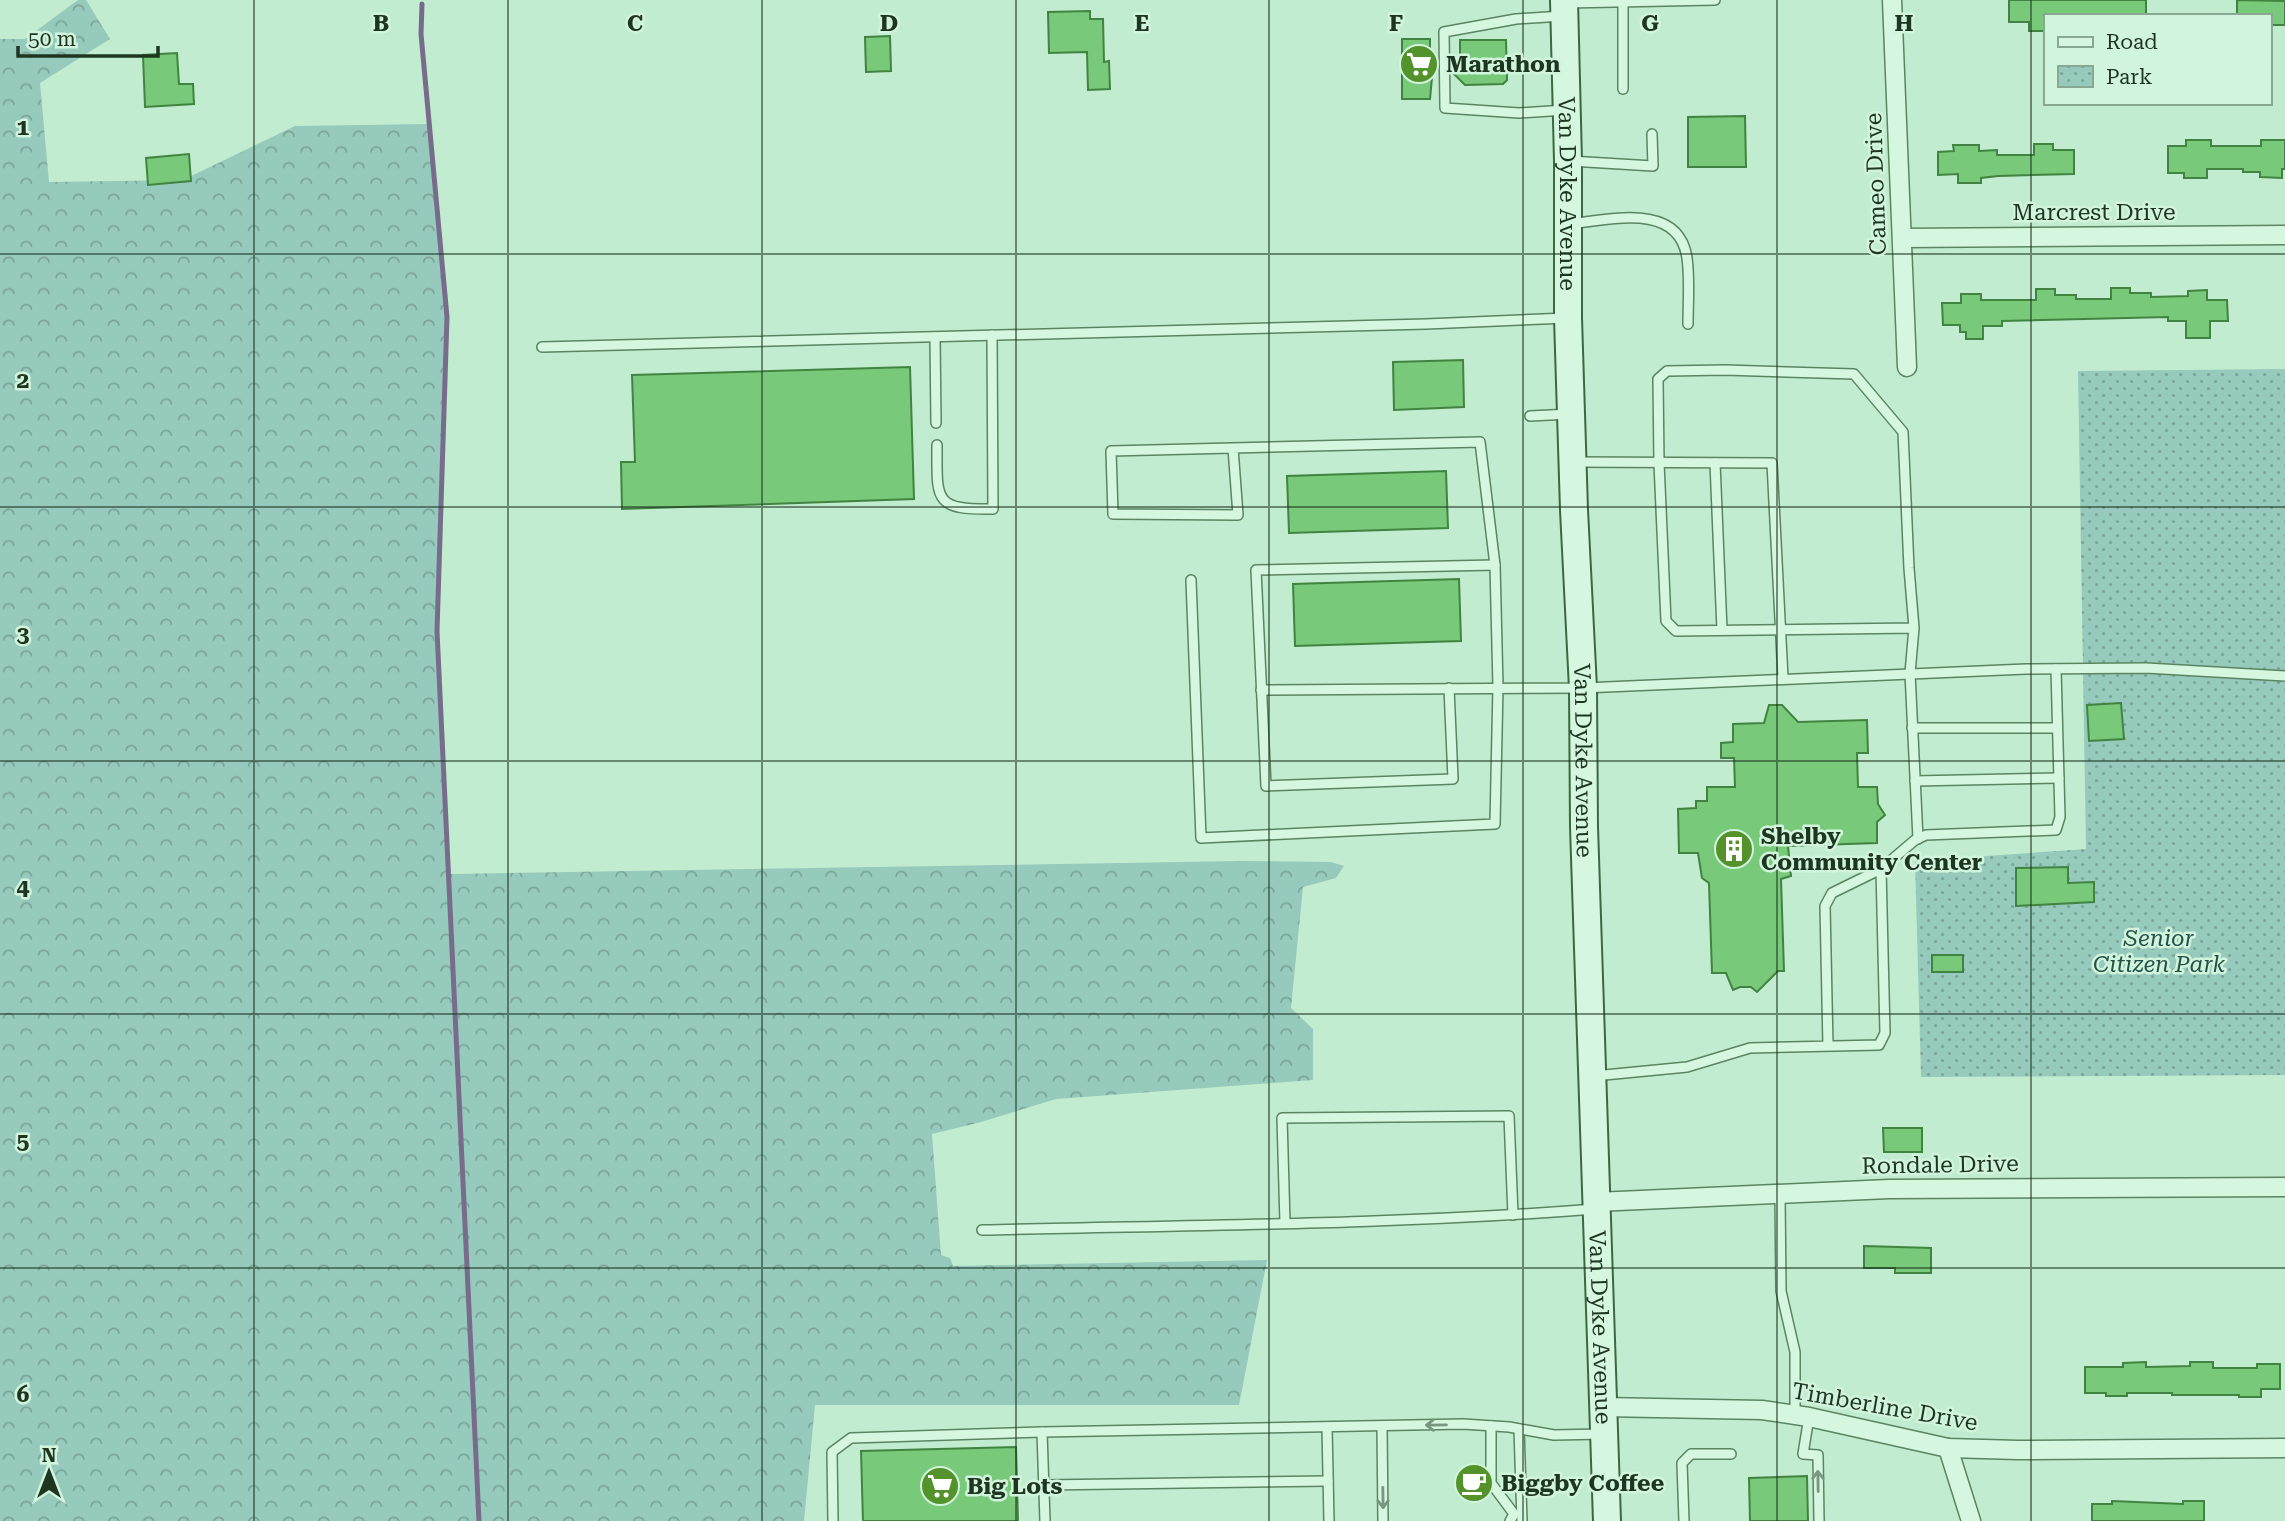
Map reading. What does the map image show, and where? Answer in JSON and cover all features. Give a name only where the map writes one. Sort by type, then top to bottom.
[{"type":"main road","name":"Van Dyke Avenue","points":[[1564,6],[1568,318],[1583,688],[1584,827],[1608,1521]]},
{"type":"street","name":"Cameo Drive","points":[[1892,0],[1907,367]]},
{"type":"street","name":"Marcrest Drive","points":[[1903,238],[2285,235]]},
{"type":"street","name":"Rondale Drive","points":[[1596,1206],[1889,1189],[2285,1188]]},
{"type":"street","name":"Timberline Drive","points":[[1603,1406],[1719,1408],[1802,1416],[1948,1448],[2285,1448]]},
{"type":"street","points":[[1948,1448],[1971,1521]]},
{"type":"lane","points":[[1566,110],[1519,113],[1445,107],[1444,32],[1516,19],[1564,6],[1715,0]]},
{"type":"lane","points":[[1623,3],[1623,89]]},
{"type":"lane","points":[[1568,161],[1653,166],[1652,134]]},
{"type":"lane","points":[[1568,224],[1636,217],[1652,219],[1675,232],[1683,243],[1687,258],[1688,324]]},
{"type":"lane","points":[[542,347],[1568,318]]},
{"type":"lane","points":[[937,445],[937,486],[942,500],[961,510],[993,509],[992,335]]},
{"type":"lane","points":[[935,337],[936,423]]},
{"type":"lane","points":[[1914,628],[1780,628],[1676,632],[1666,621],[1658,379],[1667,371],[1853,374],[1903,432],[1914,628],[1910,673],[1918,839]]},
{"type":"lane","points":[[1530,416],[1571,414]]},
{"type":"lane","points":[[1191,580],[1200,838],[1495,824],[1498,688],[1495,565],[1480,442],[1233,448],[1111,451],[1113,514],[1237,515],[1233,448]]},
{"type":"lane","points":[[1573,462],[1772,463],[1783,678]]},
{"type":"lane","points":[[1715,463],[1722,630]]},
{"type":"lane","points":[[1449,688],[1453,779],[1266,786],[1256,570],[1495,565]]},
{"type":"lane","points":[[1261,690],[1583,688],[2056,668],[2147,668],[2285,676]]},
{"type":"lane","points":[[1828,1046],[1825,906],[1832,893],[1881,869],[1926,835],[2056,830],[2060,817],[2056,668]]},
{"type":"lane","points":[[1912,728],[2057,728]]},
{"type":"lane","points":[[1915,781],[2059,778]]},
{"type":"lane","points":[[1593,1076],[1687,1067],[1750,1048],[1879,1045],[1885,1032],[1881,869]]},
{"type":"lane","points":[[1285,1223],[1282,1118],[1509,1116],[1513,1215]]},
{"type":"lane","points":[[1780,1195],[1782,1292],[1795,1352],[1803,1454],[1818,1455],[1819,1521]]},
{"type":"lane","points":[[982,1230],[1513,1215],[1596,1206]]},
{"type":"lane","points":[[833,1521],[832,1452],[851,1438],[1463,1424],[1554,1435],[1604,1434]]},
{"type":"lane","points":[[1382,1426],[1383,1521]]},
{"type":"lane","points":[[1491,1426],[1491,1483],[1514,1514],[1510,1521]]},
{"type":"lane","points":[[1326,1427],[1329,1521]]},
{"type":"lane","points":[[1519,1429],[1522,1521]]},
{"type":"lane","points":[[1042,1432],[1045,1521]]},
{"type":"lane","points":[[1684,1521],[1682,1463],[1691,1454],[1731,1454]]},
{"type":"lane","points":[[1044,1485],[1328,1481]]},
{"type":"green space","points":[[78,0],[86,0],[110,39],[40,83],[49,182],[183,180],[295,126],[429,124],[447,317],[437,631],[449,874],[1239,861],[1331,862],[1344,866],[1336,878],[1303,887],[1291,1008],[1313,1029],[1313,1080],[1056,1099],[932,1134],[941,1255],[950,1258],[953,1266],[1267,1260],[1239,1405],[815,1405],[804,1521],[0,1521],[0,39],[25,39]]},
{"type":"green space","name":"Senior Citizen Park","points":[[2285,369],[2285,1075],[1921,1077],[1915,861],[2086,849],[2078,371]]},
{"type":"building","points":[[2009,0],[2146,0],[2146,14],[2044,14],[2044,31],[2029,31],[2029,22],[2009,22]]},
{"type":"building","points":[[2237,0],[2285,1],[2285,25],[2271,25],[2271,14],[2237,14]]},
{"type":"building","points":[[1090,11],[1090,19],[1103,19],[1104,62],[1109,61],[1110,89],[1088,90],[1087,52],[1049,53],[1048,12]]},
{"type":"building","points":[[890,36],[891,71],[866,72],[865,37]]},
{"type":"building","points":[[1402,39],[1430,39],[1430,67],[1433,67],[1430,99],[1402,99]]},
{"type":"building","points":[[1460,40],[1506,40],[1507,80],[1503,84],[1465,85],[1452,72],[1451,67],[1460,67]]},
{"type":"building","points":[[177,53],[179,84],[193,84],[194,104],[145,107],[143,55]]},
{"type":"building","points":[[1745,116],[1746,167],[1688,167],[1688,117]]},
{"type":"building","points":[[2186,140],[2211,140],[2211,146],[2261,146],[2261,140],[2285,140],[2285,169],[2282,169],[2282,178],[2260,177],[2260,172],[2243,172],[2243,169],[2207,169],[2207,178],[2184,178],[2184,173],[2168,173],[2168,146],[2186,146]]},
{"type":"building","points":[[2034,144],[2053,144],[2053,150],[2074,150],[2074,174],[1998,176],[1981,178],[1981,183],[1958,183],[1958,174],[1938,175],[1938,152],[1954,151],[1953,145],[1979,145],[1979,151],[1997,150],[1997,155],[2034,155]]},
{"type":"building","points":[[189,154],[191,181],[148,185],[146,158]]},
{"type":"building","points":[[2111,288],[2130,288],[2130,293],[2151,293],[2151,297],[2188,296],[2188,291],[2207,290],[2207,300],[2227,300],[2228,321],[2210,321],[2210,338],[2186,338],[2186,321],[2168,321],[2168,317],[2002,321],[2002,326],[1983,326],[1983,339],[1966,339],[1966,332],[1960,332],[1960,325],[1943,325],[1942,303],[1961,303],[1961,294],[1981,294],[1981,300],[2036,300],[2036,289],[2055,289],[2055,295],[2076,295],[2076,299],[2111,299]]},
{"type":"building","points":[[1463,360],[1464,407],[1394,410],[1393,362]]},
{"type":"building","points":[[910,367],[914,499],[622,509],[621,462],[635,462],[632,375]]},
{"type":"building","points":[[1446,471],[1448,528],[1289,533],[1287,476]]},
{"type":"building","points":[[1459,579],[1461,641],[1295,646],[1293,584]]},
{"type":"building","points":[[2121,703],[2124,739],[2089,741],[2087,705]]},
{"type":"building","name":"Shelby Community Center","points":[[1769,705],[1782,705],[1798,722],[1867,720],[1868,753],[1857,753],[1858,787],[1877,787],[1878,804],[1885,815],[1877,822],[1877,843],[1788,846],[1791,876],[1781,879],[1784,971],[1778,971],[1757,992],[1751,987],[1733,990],[1726,973],[1712,973],[1709,883],[1702,878],[1698,853],[1679,853],[1678,809],[1696,808],[1696,801],[1707,801],[1707,787],[1735,787],[1734,758],[1721,758],[1721,743],[1733,742],[1733,724],[1764,723]]},
{"type":"building","points":[[2068,867],[2068,883],[2094,882],[2094,902],[2016,906],[2016,868]]},
{"type":"building","points":[[1932,955],[1963,955],[1963,972],[1932,972]]},
{"type":"building","points":[[1883,1128],[1922,1128],[1922,1152],[1884,1152]]},
{"type":"building","points":[[1864,1246],[1931,1248],[1931,1273],[1895,1273],[1895,1268],[1864,1268]]},
{"type":"building","points":[[2146,1362],[2146,1367],[2190,1366],[2190,1362],[2213,1362],[2213,1368],[2257,1368],[2257,1364],[2280,1364],[2280,1389],[2261,1389],[2261,1397],[2172,1393],[2106,1396],[2106,1393],[2085,1393],[2085,1367],[2123,1367],[2123,1363]]},
{"type":"building","name":"Big Lots","points":[[1016,1447],[1018,1521],[863,1521],[861,1451]]},
{"type":"building","points":[[1807,1476],[1808,1521],[1750,1521],[1749,1478]]},
{"type":"building","points":[[2112,1501],[2183,1504],[2183,1501],[2204,1501],[2204,1521],[2092,1521],[2092,1504],[2112,1504]]},
{"type":"waterway","points":[[422,4],[421,34],[447,317],[437,631],[479,1521]]},
{"type":"place","name":"Marathon","points":[[1419,64]]},
{"type":"place","name":"Shelby Community Center","points":[[1734,849]]},
{"type":"place","name":"Biggby Coffee","points":[[1474,1483]]},
{"type":"place","name":"Big Lots","points":[[940,1486]]}]
